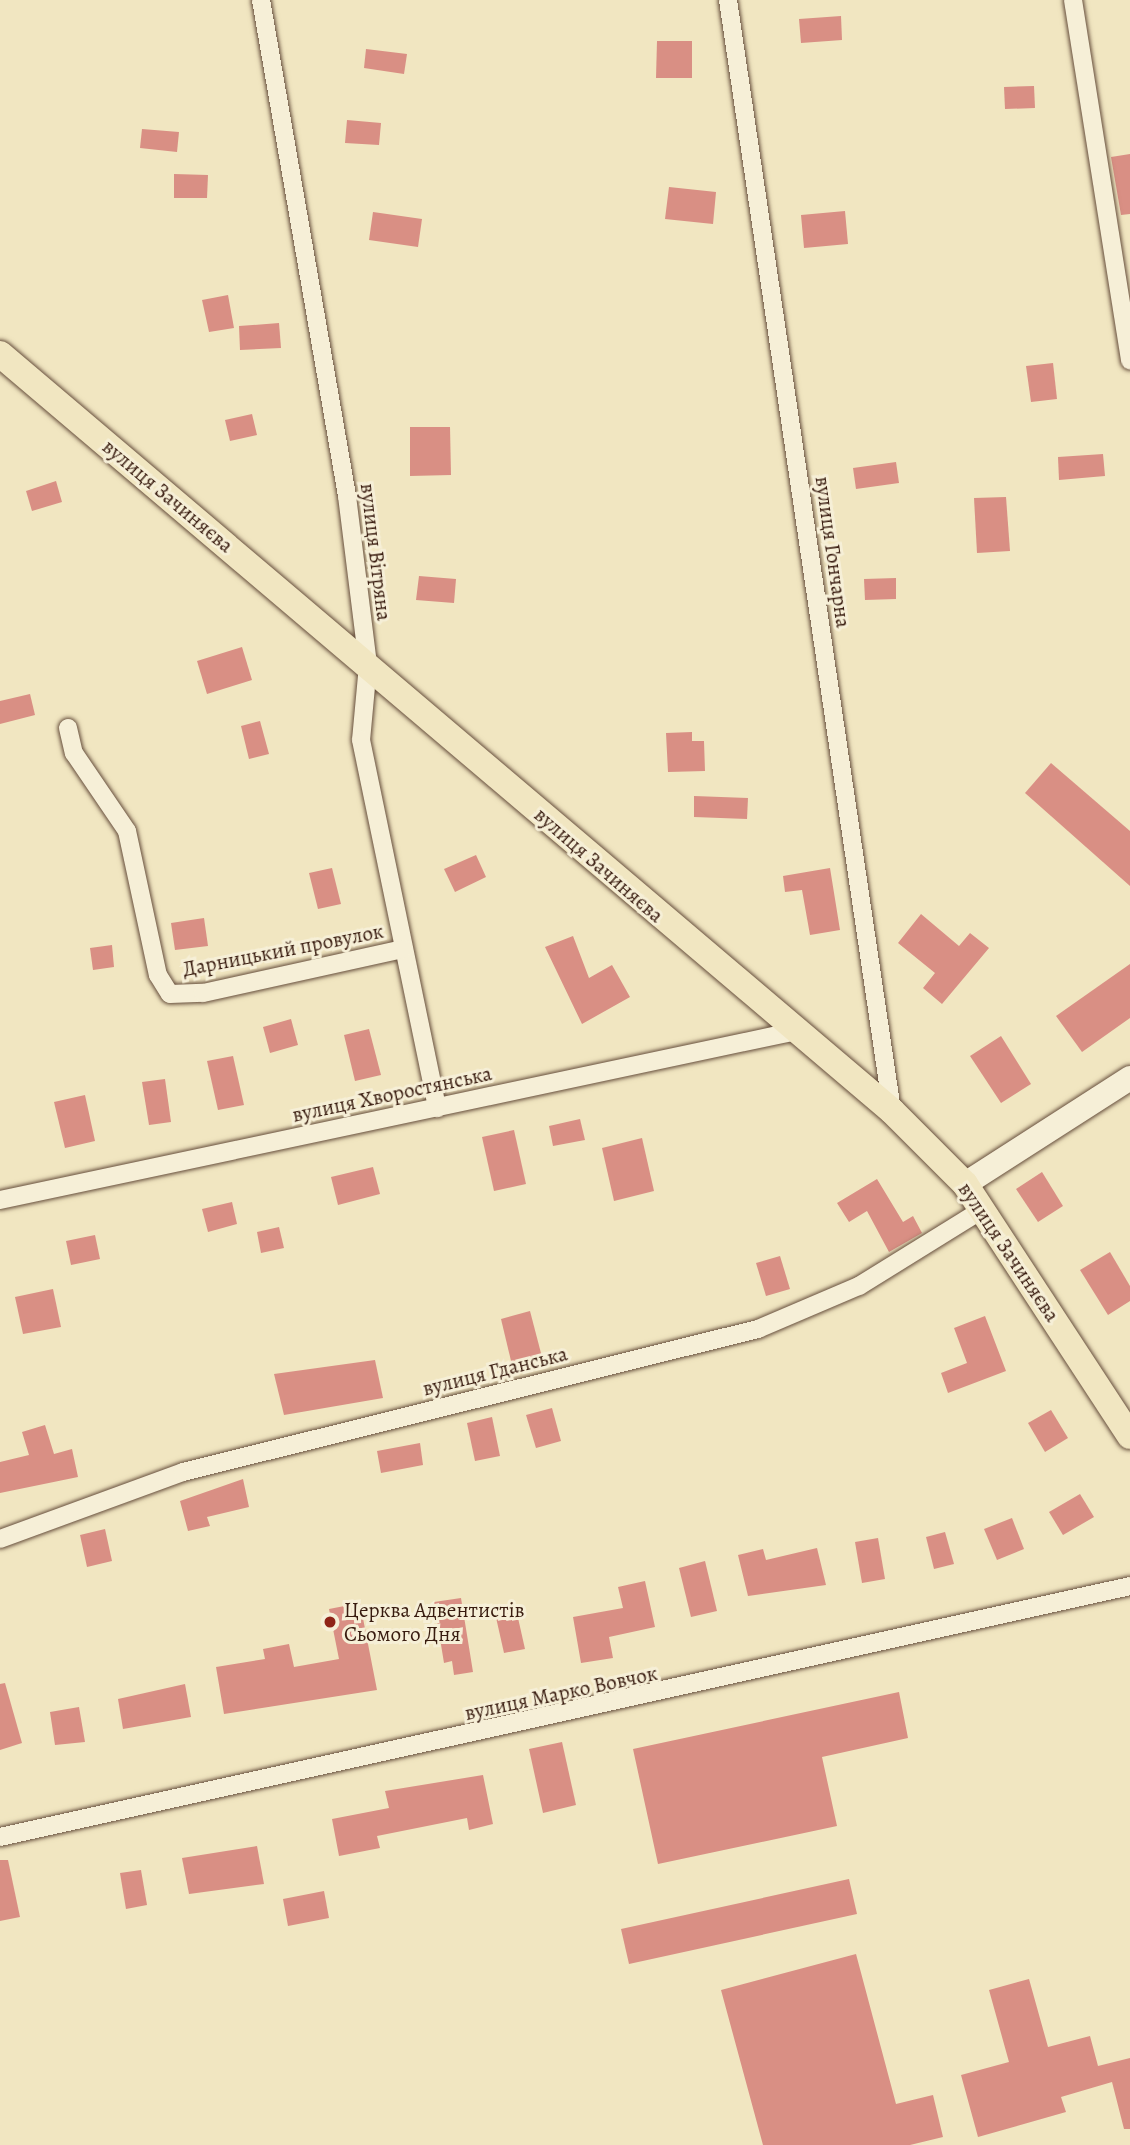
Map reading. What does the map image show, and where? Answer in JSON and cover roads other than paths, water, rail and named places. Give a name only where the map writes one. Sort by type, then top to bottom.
[{"type":"main road","name":"вулиця Зачиняєва","points":[[0,354],[368,665],[792,1032],[892,1111],[965,1184],[1130,1436]]},
{"type":"street","name":"вулиця Вітряна","points":[[261,0],[345,483],[368,665],[361,740],[437,1108]]},
{"type":"street","name":"вулиця Гончарна","points":[[727,0],[892,1111]]},
{"type":"street","points":[[1073,0],[1130,360]]},
{"type":"street","name":"Дарницький провулок","points":[[68,728],[74,753],[127,831],[158,975],[170,994],[215,991],[403,949]]},
{"type":"street","name":"вулиця Хворостянська","points":[[0,1200],[792,1032]]},
{"type":"street","points":[[965,1184],[1130,1077]]},
{"type":"street","name":"вулиця Гданська","points":[[0,1539],[183,1472],[758,1329],[859,1286],[983,1209]]},
{"type":"street","name":"вулиця Марко Вовчок","points":[[0,1837],[1130,1587]]},
{"type":"place","name":"Церква Адвентистів Сьомого Дня","points":[[330,1622]]}]
